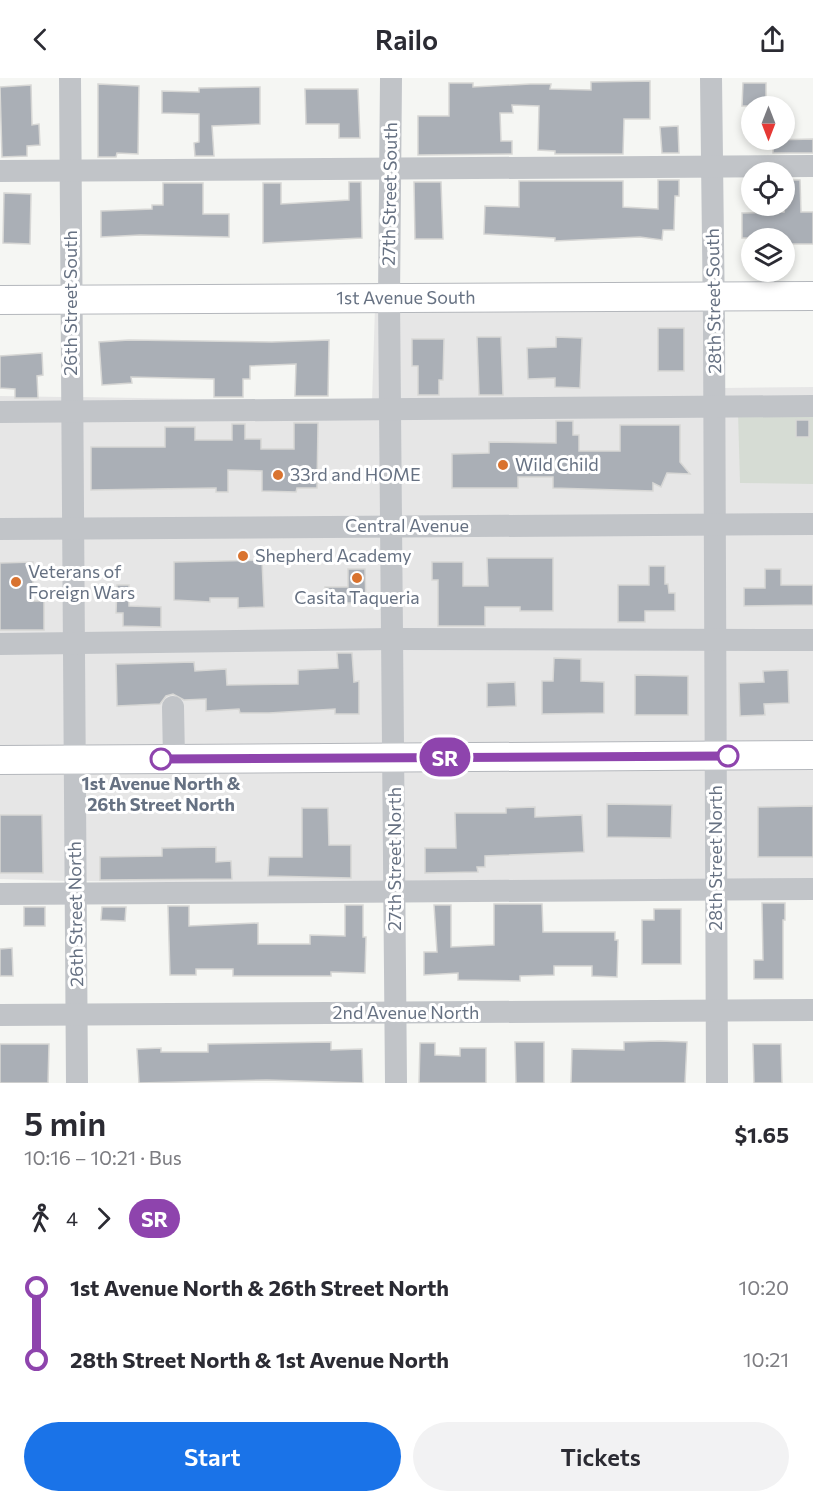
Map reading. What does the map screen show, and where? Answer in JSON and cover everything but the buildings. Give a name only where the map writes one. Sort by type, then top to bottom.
[{"type":"main road","name":"1st Avenue South","points":[[0,300],[813,296]]},
{"type":"main road","points":[[0,760],[813,755]]},
{"type":"street","name":"26th Street South","points":[[70,78],[72,528]]},
{"type":"street","name":"27th Street South","points":[[390,526],[391,78]]},
{"type":"street","name":"28th Street South","points":[[711,78],[715,525]]},
{"type":"street","points":[[0,171],[813,166]]},
{"type":"street","points":[[0,412],[813,406]]},
{"type":"street","name":"Central Avenue","points":[[0,529],[813,524]]},
{"type":"street","name":"28th Street North","points":[[715,525],[717,1083]]},
{"type":"street","name":"27th Street North","points":[[390,526],[395,758],[396,1083]]},
{"type":"street","name":"26th Street North","points":[[72,528],[77,1083]]},
{"type":"street","points":[[0,644],[393,639],[813,640]]},
{"type":"street","points":[[172,707],[174,759]]},
{"type":"street","points":[[0,894],[813,890]]},
{"type":"street","name":"2nd Avenue North","points":[[0,1015],[813,1010]]},
{"type":"shaded area","points":[[706,306],[707,516],[399,517],[397,307]]},
{"type":"shaded area","points":[[375,307],[381,307],[382,517],[80,519],[80,397],[372,402]]},
{"type":"shaded area","points":[[813,387],[813,515],[723,515],[723,388]]},
{"type":"shaded area","points":[[0,396],[63,397],[64,519],[0,519]]},
{"type":"shaded area","points":[[738,412],[813,413],[813,484],[740,483]]},
{"type":"shaded area","points":[[813,533],[813,746],[724,747],[723,534]]},
{"type":"shaded area","points":[[707,534],[708,747],[403,748],[399,536]]},
{"type":"shaded area","points":[[382,536],[386,748],[82,750],[80,538]]},
{"type":"shaded area","points":[[0,538],[64,538],[65,750],[0,751]]},
{"type":"shaded area","points":[[708,765],[708,890],[404,886],[403,767]]},
{"type":"shaded area","points":[[724,765],[813,765],[813,892],[724,890]]},
{"type":"shaded area","points":[[387,767],[387,885],[83,881],[82,769]]},
{"type":"shaded area","points":[[0,769],[65,769],[67,881],[0,879]]},
{"type":"bus line","name":"SR","points":[[161,759],[728,756]]},
{"type":"place","name":"Wild Child","points":[[503,465]]},
{"type":"place","name":"33rd and HOME","points":[[278,475]]},
{"type":"place","name":"Shepherd Academy","points":[[243,556]]},
{"type":"place","name":"Casita Taqueria","points":[[357,578]]},
{"type":"place","name":"Veterans of Foreign Wars","points":[[16,582]]},
{"type":"place","name":"1st Avenue North & 26th Street North","points":[[161,759]]}]
